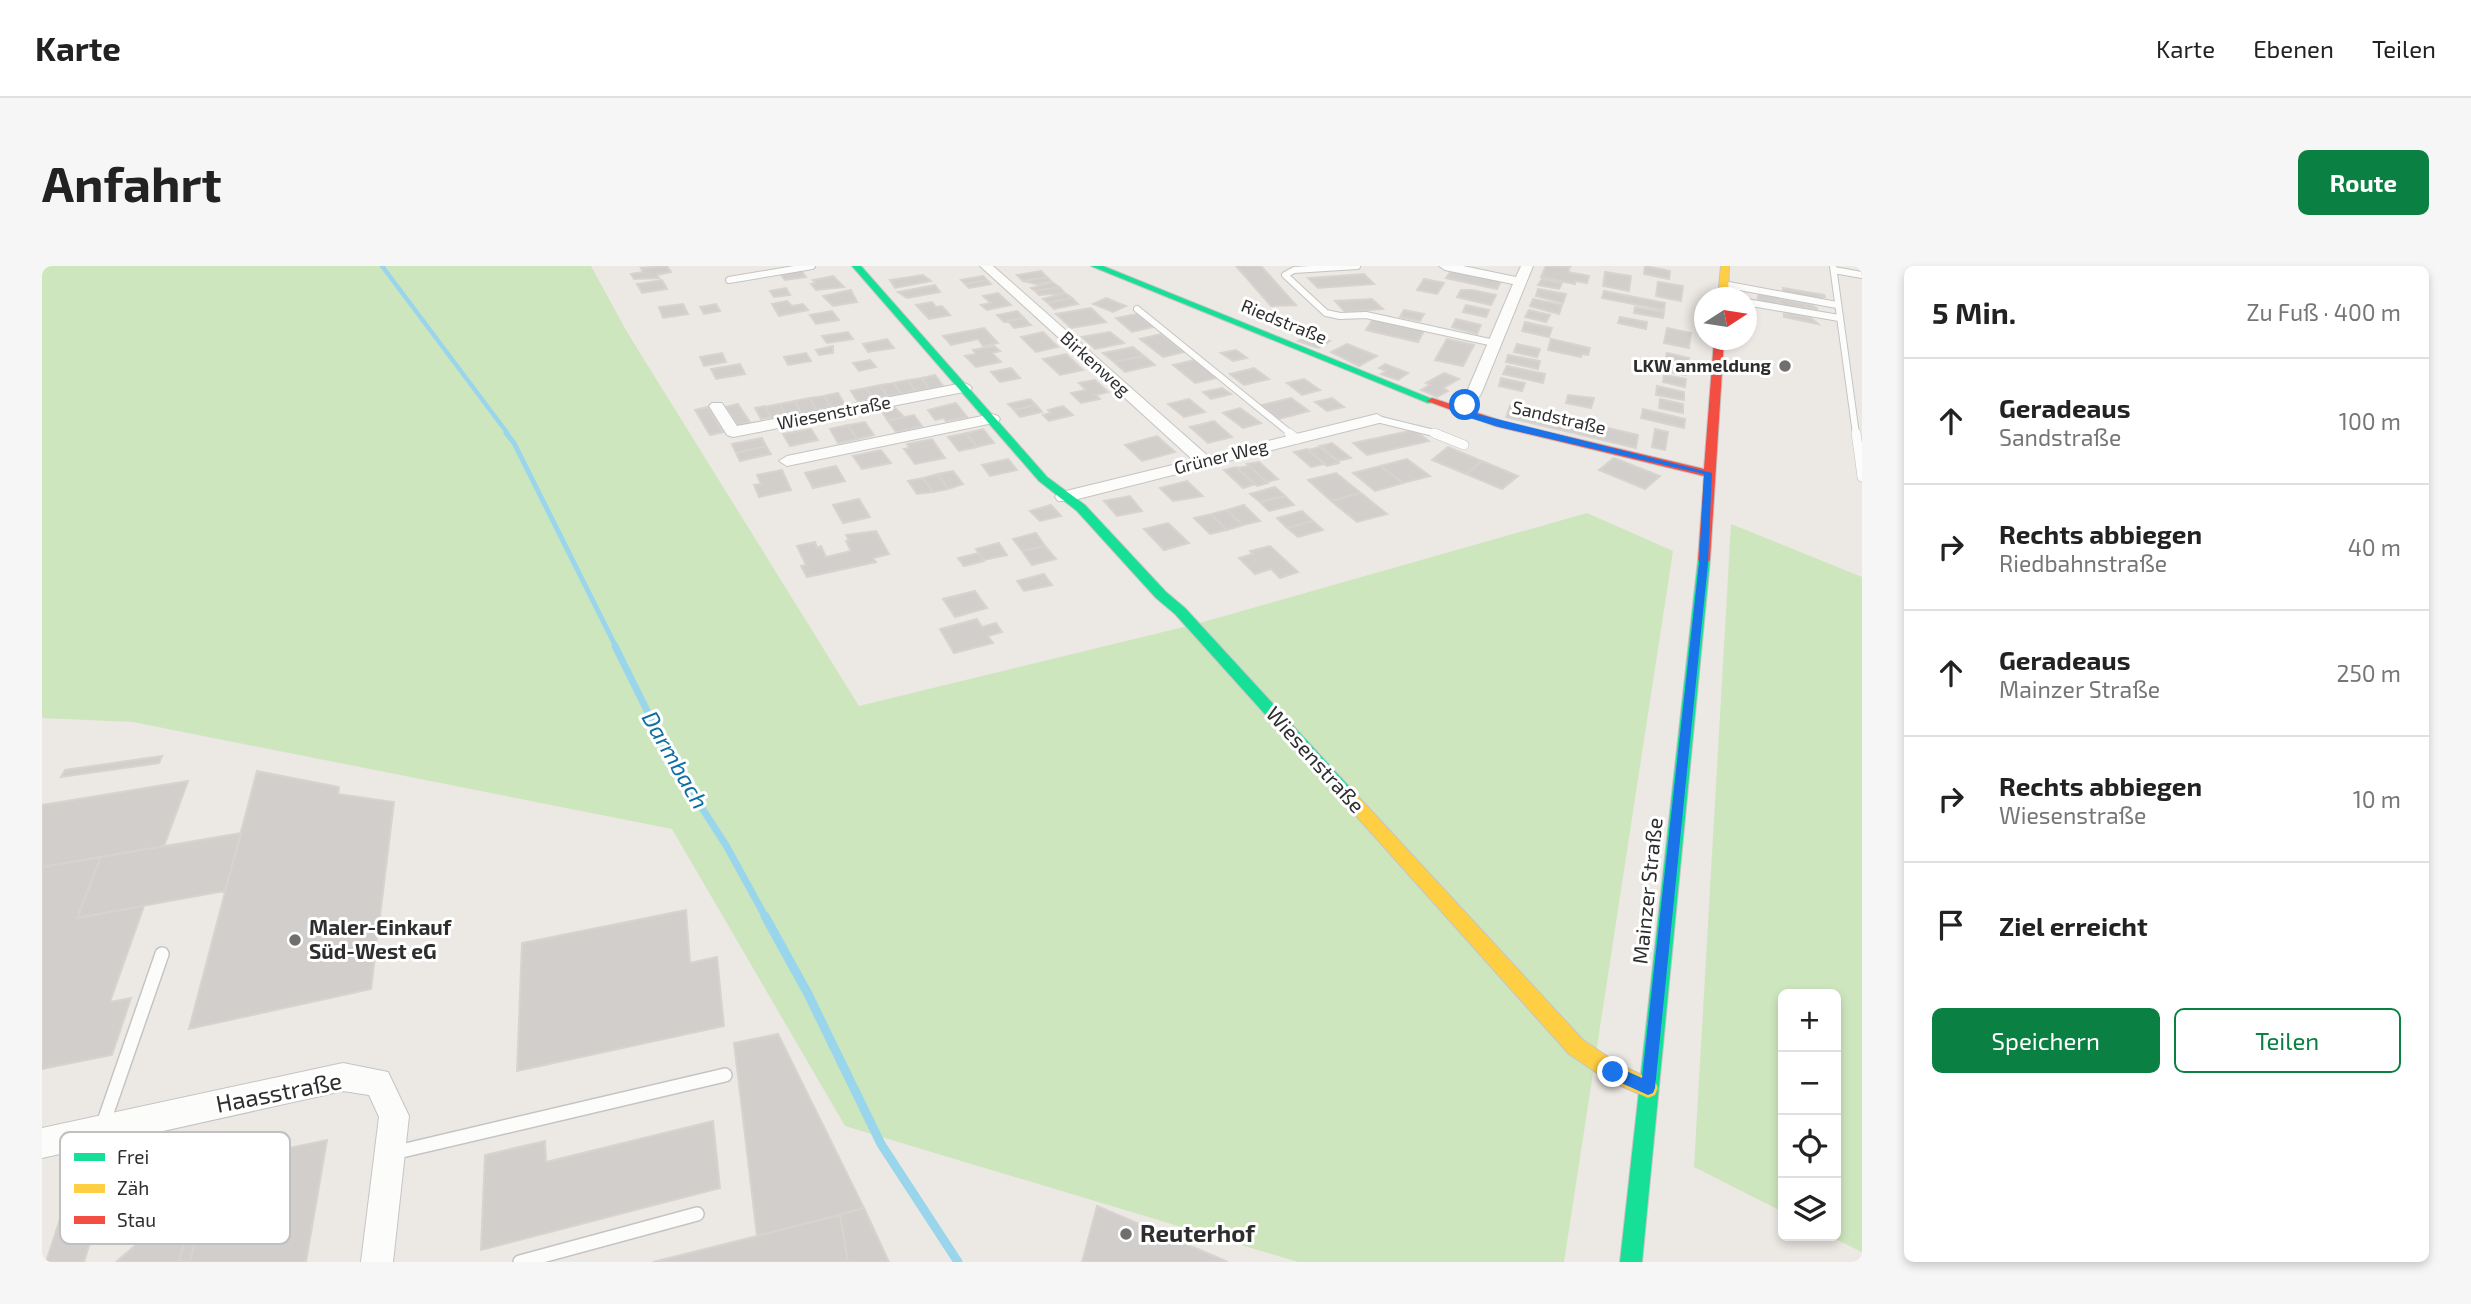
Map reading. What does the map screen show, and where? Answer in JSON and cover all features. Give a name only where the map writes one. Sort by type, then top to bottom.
[{"type":"street","name":"Wiesenstraße","points":[[856,266],[1043,479],[1081,508],[1161,595],[1180,611],[1576,1047],[1613,1072],[1648,1088]]},
{"type":"street","name":"Birkenweg","points":[[986,266],[1204,461]]},
{"type":"street","name":"Riedstraße","points":[[1095,266],[1460,412]]},
{"type":"street","points":[[1445,266],[1471,269],[1521,282]]},
{"type":"street","points":[[1460,412],[1473,394],[1527,266]]},
{"type":"street","points":[[1723,287],[1725,266]]},
{"type":"street","name":"Mainzer Straße","points":[[1631,1262],[1707,525],[1708,473],[1718,350]]},
{"type":"street","name":"Wiesenstraße","points":[[717,406],[733,432],[964,388]]},
{"type":"street","name":"Sandstraße","points":[[1460,412],[1499,424],[1708,473]]},
{"type":"street","name":"Wiesenstraße","points":[[787,461],[992,419]]},
{"type":"street","name":"Grüner Weg","points":[[1064,496],[1377,419]]},
{"type":"street","name":"Haasstraße","points":[[92,1132],[343,1077],[377,1082],[394,1116],[377,1262]]},
{"type":"street","name":"Haasstraße","points":[[42,1143],[60,1139]]},
{"type":"lane","points":[[729,279],[812,266]]},
{"type":"lane","points":[[1357,266],[1294,270],[1285,275],[1326,313],[1340,316],[1366,315],[1494,343]]},
{"type":"lane","points":[[1862,275],[1832,267],[1862,477]]},
{"type":"lane","points":[[1757,297],[1837,305]]},
{"type":"lane","points":[[1757,304],[1839,318]]},
{"type":"lane","points":[[1136,309],[1297,439]]},
{"type":"lane","points":[[1377,419],[1428,430],[1464,445]]},
{"type":"lane","points":[[101,1130],[162,954]]},
{"type":"lane","points":[[390,1154],[725,1075]]},
{"type":"lane","points":[[520,1262],[697,1214]]},
{"type":"green space","points":[[42,266],[591,266],[627,332],[859,706],[1196,624],[1587,513],[1673,551],[1564,1262],[1298,1262],[845,1126],[672,829],[133,722],[42,718]]},
{"type":"green space","points":[[1731,524],[1862,577],[1862,1252],[1839,1241],[1841,989],[1778,989],[1778,1209],[1694,1167]]},
{"type":"building","points":[[667,266],[671,272],[657,275],[659,278],[634,279],[631,274],[643,272],[641,268]]},
{"type":"building","points":[[1236,266],[1261,266],[1296,305],[1271,306]]},
{"type":"building","points":[[1546,266],[1570,267],[1568,272],[1589,276],[1587,283],[1575,281],[1575,284],[1541,277]]},
{"type":"building","points":[[1645,266],[1670,271],[1669,279],[1644,274]]},
{"type":"building","points":[[801,270],[806,277],[785,280],[780,274]]},
{"type":"building","points":[[1041,271],[1047,277],[1023,281],[1017,275]]},
{"type":"building","points":[[1451,271],[1501,281],[1497,289],[1446,278]]},
{"type":"building","points":[[1605,272],[1631,276],[1629,291],[1603,286]]},
{"type":"building","points":[[1364,274],[1374,284],[1318,288],[1308,278]]},
{"type":"building","points":[[923,275],[931,281],[895,288],[890,280]]},
{"type":"building","points":[[833,276],[844,287],[816,290],[811,284],[816,283],[813,280]]},
{"type":"building","points":[[983,276],[987,280],[965,284],[961,280]]},
{"type":"building","points":[[1047,277],[1052,282],[1036,284],[1023,281]]},
{"type":"building","points":[[1424,279],[1444,283],[1437,294],[1417,290]]},
{"type":"building","points":[[1542,279],[1562,283],[1559,289],[1538,285]]},
{"type":"building","points":[[662,280],[667,289],[642,293],[637,284]]},
{"type":"building","points":[[987,280],[991,284],[969,288],[965,284]]},
{"type":"building","points":[[1052,282],[1059,287],[1035,291],[1031,288]]},
{"type":"building","points":[[1658,282],[1683,286],[1681,301],[1656,296]]},
{"type":"building","points":[[935,285],[940,292],[907,298],[898,292]]},
{"type":"building","points":[[1059,287],[1065,293],[1039,295],[1035,291]]},
{"type":"building","points":[[786,288],[790,295],[774,297],[770,291]]},
{"type":"building","points":[[1783,288],[1824,295],[1825,297],[1787,293]]},
{"type":"building","points":[[1538,289],[1566,294],[1563,303],[1536,296]]},
{"type":"building","points":[[851,290],[857,302],[833,306],[823,296]]},
{"type":"building","points":[[1461,290],[1496,295],[1491,305],[1457,297]]},
{"type":"building","points":[[1604,291],[1665,303],[1664,310],[1602,298]]},
{"type":"building","points":[[998,293],[1011,305],[987,310],[981,305],[991,303],[983,296]]},
{"type":"building","points":[[1065,293],[1072,298],[1048,303],[1043,299]]},
{"type":"building","points":[[1759,293],[1806,296],[1806,317],[1770,308],[1757,300]]},
{"type":"building","points":[[1072,298],[1078,304],[1054,309],[1048,303]]},
{"type":"building","points":[[1106,298],[1126,306],[1113,312],[1093,304]]},
{"type":"building","points":[[1372,299],[1383,309],[1345,312],[1335,301]]},
{"type":"building","points":[[1533,299],[1562,305],[1559,314],[1530,306]]},
{"type":"building","points":[[1782,299],[1818,309],[1785,306],[1777,301]]},
{"type":"building","points":[[787,301],[792,306],[803,304],[808,310],[779,316],[772,304]]},
{"type":"building","points":[[932,302],[936,307],[942,306],[950,315],[929,319],[916,305]]},
{"type":"building","points":[[683,304],[688,314],[663,318],[659,307]]},
{"type":"building","points":[[716,304],[720,311],[704,314],[700,307]]},
{"type":"building","points":[[1466,305],[1489,310],[1486,317],[1463,312]]},
{"type":"building","points":[[1635,307],[1664,312],[1663,318],[1634,313]]},
{"type":"building","points":[[1091,308],[1106,322],[1071,328],[1056,314]]},
{"type":"building","points":[[1404,310],[1424,314],[1420,321],[1400,317]]},
{"type":"building","points":[[1529,310],[1550,315],[1546,322],[1525,317]]},
{"type":"building","points":[[832,311],[839,320],[816,324],[810,315]]},
{"type":"building","points":[[1017,311],[1024,318],[1004,322],[997,315]]},
{"type":"building","points":[[1137,314],[1153,327],[1132,332],[1116,318]]},
{"type":"building","points":[[1784,314],[1811,318],[1818,324],[1784,317]]},
{"type":"building","points":[[1620,317],[1647,322],[1646,329],[1618,323]]},
{"type":"building","points":[[1024,318],[1031,325],[1014,328],[1008,321]]},
{"type":"building","points":[[1373,319],[1424,331],[1418,342],[1366,330]]},
{"type":"building","points":[[1456,319],[1481,325],[1477,334],[1452,327]]},
{"type":"building","points":[[1525,322],[1552,328],[1549,337],[1522,331]]},
{"type":"building","points":[[984,328],[998,343],[983,346],[978,339],[951,345],[943,336]]},
{"type":"building","points":[[1667,328],[1691,333],[1689,348],[1664,343]]},
{"type":"building","points":[[848,332],[853,339],[827,343],[822,336]]},
{"type":"building","points":[[1043,332],[1058,347],[1036,352],[1021,337]]},
{"type":"building","points":[[1110,332],[1124,343],[1095,349],[1082,337]]},
{"type":"building","points":[[1161,334],[1184,352],[1163,357],[1140,339]]},
{"type":"building","points":[[1310,334],[1330,341],[1318,348],[1298,341]]},
{"type":"building","points":[[887,339],[894,348],[868,352],[863,344]]},
{"type":"building","points":[[1447,339],[1474,345],[1463,366],[1435,360]]},
{"type":"building","points":[[1551,339],[1590,348],[1588,355],[1582,354],[1581,357],[1548,350]]},
{"type":"building","points":[[1347,344],[1377,356],[1359,366],[1331,352]]},
{"type":"building","points":[[1517,344],[1540,349],[1537,357],[1514,352]]},
{"type":"building","points":[[833,346],[833,353],[819,355],[816,350]]},
{"type":"building","points":[[994,346],[1000,351],[992,353],[1001,362],[976,367],[965,356],[976,354],[973,350]]},
{"type":"building","points":[[1133,347],[1144,356],[1114,362],[1103,353]]},
{"type":"building","points":[[1236,350],[1247,358],[1233,361],[1221,353]]},
{"type":"building","points":[[722,353],[726,362],[704,366],[700,357]]},
{"type":"building","points":[[806,353],[811,361],[788,365],[784,357]]},
{"type":"building","points":[[1667,353],[1689,358],[1688,366],[1665,361]]},
{"type":"building","points":[[1066,354],[1083,370],[1060,375],[1043,359]]},
{"type":"building","points":[[1508,355],[1540,361],[1538,369],[1506,362]]},
{"type":"building","points":[[1144,356],[1155,365],[1125,372],[1114,362]]},
{"type":"building","points":[[870,360],[876,367],[859,371],[853,363]]},
{"type":"building","points":[[1194,360],[1217,378],[1195,383],[1173,365]]},
{"type":"building","points":[[740,364],[745,374],[716,379],[711,369]]},
{"type":"building","points":[[1385,364],[1408,373],[1398,380],[1381,374],[1386,371],[1379,368]]},
{"type":"building","points":[[1666,364],[1687,368],[1686,375],[1665,371]]},
{"type":"building","points":[[1507,366],[1545,374],[1543,383],[1503,374]]},
{"type":"building","points":[[1011,368],[1020,378],[1000,382],[991,372]]},
{"type":"building","points":[[1254,368],[1269,379],[1244,385],[1230,374]]},
{"type":"building","points":[[1444,373],[1459,379],[1443,388],[1448,391],[1437,397],[1421,390],[1430,385],[1426,383]]},
{"type":"building","points":[[935,375],[943,386],[929,389],[922,378]]},
{"type":"building","points":[[1664,375],[1686,379],[1685,387],[1663,382]]},
{"type":"building","points":[[922,378],[929,389],[915,391],[908,380]]},
{"type":"building","points":[[1501,378],[1525,383],[1522,391],[1499,386]]},
{"type":"building","points":[[1304,379],[1320,390],[1302,395],[1287,383]]},
{"type":"building","points":[[908,380],[915,391],[901,394],[894,383]]},
{"type":"building","points":[[1095,380],[1108,392],[1096,395],[1100,399],[1081,403],[1071,393],[1086,390],[1079,383]]},
{"type":"building","points":[[894,383],[901,394],[887,396],[880,385]]},
{"type":"building","points":[[880,385],[887,396],[873,399],[866,388]]},
{"type":"building","points":[[1657,386],[1684,392],[1684,400],[1656,395]]},
{"type":"building","points":[[866,388],[873,399],[858,402],[851,391]]},
{"type":"building","points":[[1222,388],[1231,394],[1211,399],[1203,392]]},
{"type":"building","points":[[838,393],[845,405],[831,407],[824,396]]},
{"type":"building","points":[[1568,395],[1594,398],[1591,408],[1566,403]]},
{"type":"building","points":[[824,396],[831,407],[816,410],[810,398]]},
{"type":"building","points":[[810,398],[816,410],[801,413],[795,401]]},
{"type":"building","points":[[1291,398],[1309,411],[1279,419],[1262,405]]},
{"type":"building","points":[[1332,398],[1344,407],[1327,411],[1315,402]]},
{"type":"building","points":[[1030,399],[1036,405],[1014,410],[1008,404]]},
{"type":"building","points":[[1189,399],[1205,412],[1184,417],[1168,404]]},
{"type":"building","points":[[1660,399],[1683,404],[1683,413],[1659,408]]},
{"type":"building","points":[[795,401],[801,413],[786,416],[780,404]]},
{"type":"building","points":[[956,403],[967,417],[935,420],[928,410]]},
{"type":"building","points":[[738,404],[750,422],[738,425],[726,407]]},
{"type":"building","points":[[780,404],[786,416],[772,418],[765,407]]},
{"type":"building","points":[[1036,405],[1042,412],[1020,417],[1014,410]]},
{"type":"building","points":[[765,406],[771,417],[761,419],[755,408]]},
{"type":"building","points":[[1063,406],[1073,415],[1049,421],[1043,415],[1051,413],[1048,410]]},
{"type":"building","points":[[1510,406],[1569,419],[1565,431],[1506,417]]},
{"type":"building","points":[[708,407],[723,432],[710,435],[695,410]]},
{"type":"building","points":[[894,407],[904,417],[888,421],[881,410]]},
{"type":"building","points":[[1240,408],[1261,423],[1243,428],[1223,413]]},
{"type":"building","points":[[1643,409],[1685,419],[1684,428],[1641,418]]},
{"type":"building","points":[[914,415],[922,426],[896,432],[888,421]]},
{"type":"building","points":[[1569,419],[1638,435],[1636,448],[1565,431]]},
{"type":"building","points":[[1214,421],[1232,437],[1208,443],[1190,427]]},
{"type":"building","points":[[865,422],[874,435],[857,439],[848,425]]},
{"type":"building","points":[[848,425],[857,439],[838,443],[830,429]]},
{"type":"building","points":[[811,429],[818,440],[790,446],[783,434]]},
{"type":"building","points":[[983,429],[994,443],[977,447],[966,433]]},
{"type":"building","points":[[1655,429],[1668,432],[1665,450],[1652,447]]},
{"type":"building","points":[[1414,430],[1429,441],[1367,455],[1353,443]]},
{"type":"building","points":[[966,433],[977,447],[959,451],[948,437]]},
{"type":"building","points":[[1157,436],[1175,452],[1142,461],[1125,445]]},
{"type":"building","points":[[762,438],[766,446],[736,453],[732,444]]},
{"type":"building","points":[[932,439],[945,458],[915,464],[904,449],[909,448],[907,444]]},
{"type":"building","points":[[1332,443],[1351,458],[1338,461],[1320,446]]},
{"type":"building","points":[[766,446],[771,454],[740,461],[736,453]]},
{"type":"building","points":[[1320,447],[1339,463],[1327,466],[1308,450]]},
{"type":"building","points":[[1448,447],[1482,461],[1466,474],[1432,460]]},
{"type":"building","points":[[1307,449],[1325,464],[1311,467],[1294,452]]},
{"type":"building","points":[[881,450],[891,463],[862,469],[853,456]]},
{"type":"building","points":[[1614,458],[1660,476],[1645,489],[1599,470]]},
{"type":"building","points":[[1008,459],[1017,470],[990,476],[982,465]]},
{"type":"building","points":[[1407,459],[1430,476],[1403,483],[1380,466]]},
{"type":"building","points":[[1482,461],[1518,476],[1502,489],[1466,474]]},
{"type":"building","points":[[1259,462],[1278,479],[1267,482],[1247,464]]},
{"type":"building","points":[[836,466],[845,481],[813,488],[805,473]]},
{"type":"building","points":[[1249,466],[1268,483],[1257,486],[1237,468]]},
{"type":"building","points":[[1380,466],[1403,483],[1375,491],[1353,473]]},
{"type":"building","points":[[1236,467],[1255,484],[1243,488],[1224,470]]},
{"type":"building","points":[[782,470],[791,490],[759,497],[754,485],[761,484],[757,475]]},
{"type":"building","points":[[953,471],[963,484],[948,489],[938,474]]},
{"type":"building","points":[[1336,473],[1361,493],[1331,501],[1308,480]]},
{"type":"building","points":[[938,474],[948,489],[933,492],[923,478]]},
{"type":"building","points":[[923,478],[933,492],[917,494],[908,481]]},
{"type":"building","points":[[1187,481],[1203,496],[1173,501],[1160,488]]},
{"type":"building","points":[[1275,487],[1285,496],[1260,502],[1250,494]]},
{"type":"building","points":[[1361,493],[1387,514],[1357,522],[1331,501]]},
{"type":"building","points":[[1130,496],[1142,511],[1117,516],[1104,501]]},
{"type":"building","points":[[1285,496],[1294,505],[1269,511],[1260,502]]},
{"type":"building","points":[[859,499],[870,517],[843,523],[833,505]]},
{"type":"building","points":[[1051,505],[1061,516],[1040,521],[1030,511]]},
{"type":"building","points":[[1244,505],[1260,521],[1243,525],[1227,510]]},
{"type":"building","points":[[1227,510],[1243,525],[1227,530],[1211,514]]},
{"type":"building","points":[[1302,511],[1313,521],[1287,528],[1277,518]]},
{"type":"building","points":[[1211,514],[1227,530],[1210,534],[1194,518]]},
{"type":"building","points":[[1313,521],[1323,530],[1298,537],[1287,528]]},
{"type":"building","points":[[1168,523],[1189,543],[1164,550],[1144,529]]},
{"type":"building","points":[[876,531],[889,554],[873,558],[876,562],[807,577],[801,566],[806,565],[797,546],[815,542],[817,548],[821,546],[826,557],[851,551],[846,535]]},
{"type":"building","points":[[1036,533],[1045,546],[1022,551],[1013,539]]},
{"type":"building","points":[[999,543],[1007,555],[984,560],[976,549]]},
{"type":"building","points":[[1045,546],[1056,559],[1032,565],[1022,551]]},
{"type":"building","points":[[1270,546],[1298,572],[1280,578],[1271,569],[1255,574],[1239,558],[1253,554],[1250,551]]},
{"type":"building","points":[[979,553],[984,561],[964,566],[958,558]]},
{"type":"building","points":[[1044,574],[1052,585],[1024,591],[1017,581]]},
{"type":"building","points":[[975,591],[987,608],[955,617],[943,599]]},
{"type":"building","points":[[977,619],[982,627],[996,623],[1002,632],[988,636],[993,643],[954,653],[940,629]]},
{"type":"building","points":[[162,756],[159,763],[61,777],[65,770]]},
{"type":"building","name":"Maler-Einkauf Süd-West eG","points":[[257,771],[339,787],[338,794],[394,802],[371,989],[189,1029]]},
{"type":"building","points":[[188,781],[164,846],[42,867],[42,805]]},
{"type":"building","points":[[241,833],[225,891],[77,918],[101,857]]},
{"type":"building","points":[[101,857],[77,918],[144,906],[110,1002],[131,998],[112,1055],[42,1069],[42,867]]},
{"type":"building","points":[[686,910],[690,963],[717,957],[724,1026],[517,1071],[522,943]]},
{"type":"building","points":[[778,1034],[864,1208],[757,1236],[734,1043]]},
{"type":"building","points":[[713,1121],[720,1188],[481,1250],[485,1155],[545,1141],[546,1162]]},
{"type":"building","points":[[327,1140],[306,1262],[190,1262],[194,1244],[290,1244],[290,1148]]},
{"type":"building","name":"Reuterhof","points":[[1097,1206],[1228,1262],[1082,1262]]},
{"type":"building","points":[[864,1208],[889,1262],[848,1262],[840,1215]]},
{"type":"building","points":[[840,1215],[848,1262],[653,1262],[757,1236]]},
{"type":"building","points":[[60,1219],[60,1244],[90,1244],[84,1262],[46,1262]]},
{"type":"building","points":[[137,1244],[184,1244],[179,1262],[116,1262]]},
{"type":"building","points":[[184,1244],[194,1244],[190,1262],[179,1262]]},
{"type":"waterway","name":"Darmbach","points":[[382,266],[508,434]]},
{"type":"waterway","name":"Darmbach","points":[[506,433],[514,443],[616,647]]},
{"type":"waterway","name":"Darmbach","points":[[615,646],[672,761],[727,847],[766,918]]},
{"type":"waterway","name":"Darmbach","points":[[765,916],[808,994],[881,1144],[958,1262]]},
{"type":"traffic: fast","points":[[856,266],[1043,479],[1081,508],[1161,595],[1180,611],[1348,796]]},
{"type":"traffic: fast","points":[[1095,266],[1432,401]]},
{"type":"traffic: fast","points":[[1631,1262],[1704,560]]},
{"type":"traffic: slow","points":[[1724,287],[1725,266]]},
{"type":"traffic: slow","points":[[1348,796],[1576,1047],[1613,1072],[1648,1088]]},
{"type":"traffic: jam","points":[[1704,560],[1718,350]]},
{"type":"traffic: jam","points":[[1432,401],[1499,424],[1708,473]]},
{"type":"place","name":"LKW anmeldung","points":[[1785,366]]},
{"type":"place","name":"Maler-Einkauf Süd-West eG","points":[[295,940]]},
{"type":"place","name":"Reuterhof","points":[[1126,1234]]},
{"type":"route","points":[[1465,405],[1460,412],[1499,424],[1708,473],[1704,563],[1648,1088],[1613,1072]]}]
